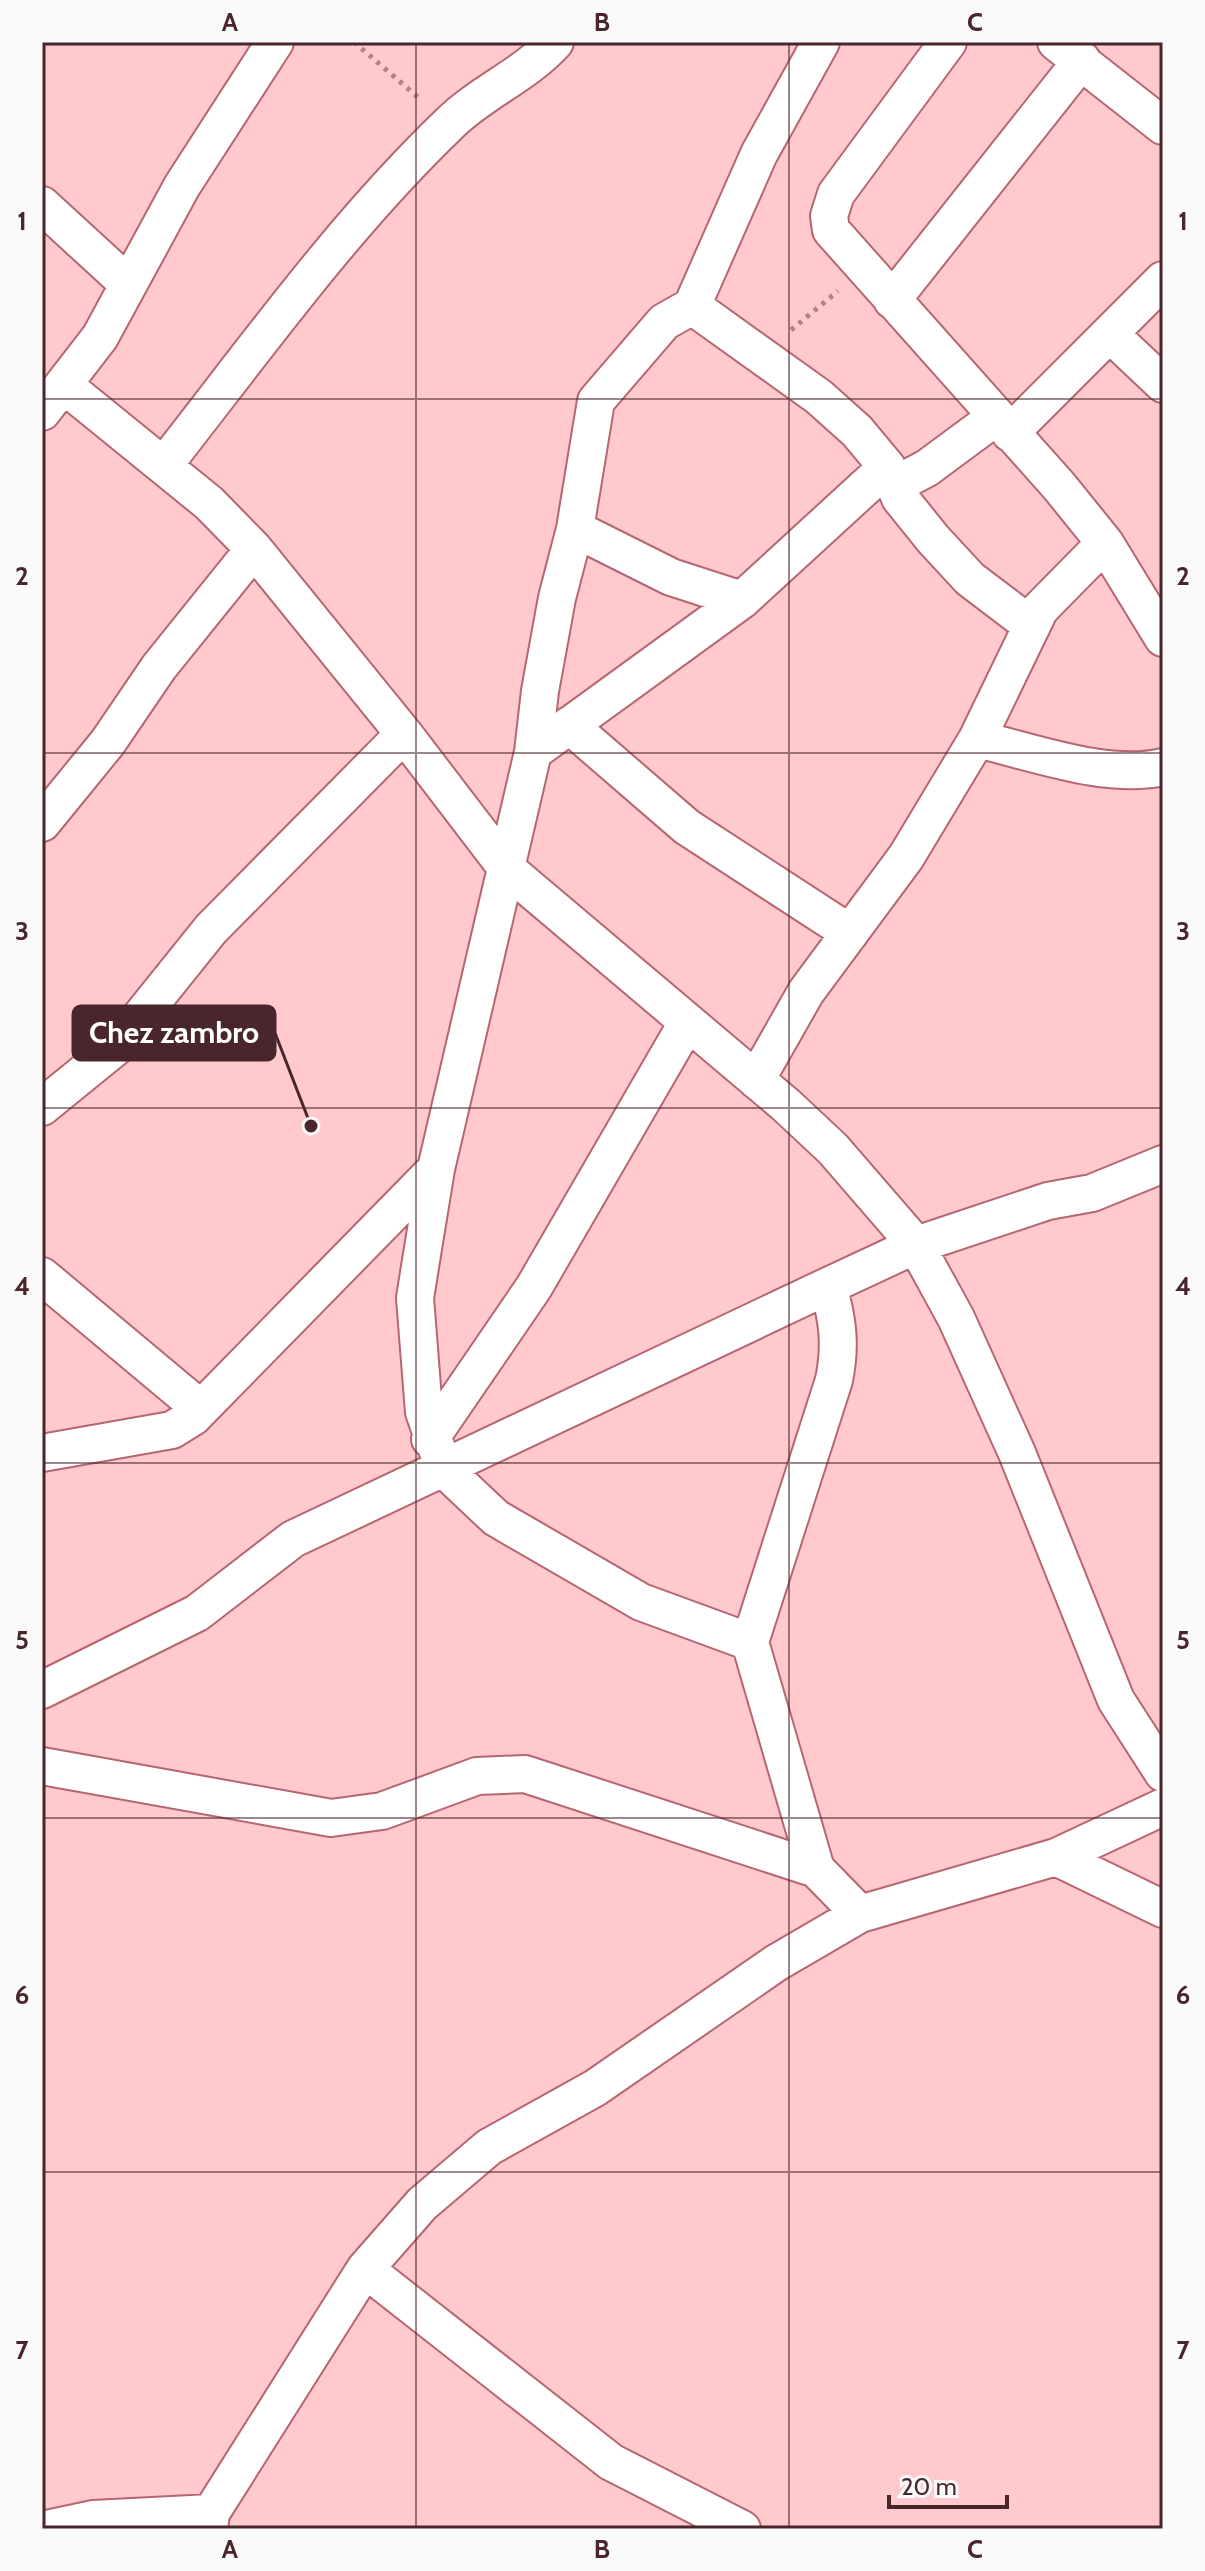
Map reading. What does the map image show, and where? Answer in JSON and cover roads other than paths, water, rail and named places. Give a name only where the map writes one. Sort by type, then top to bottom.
[{"type":"street","points":[[275,42],[223,118],[127,283],[100,337],[54,399],[164,465],[209,503],[254,549],[404,734],[508,870],[833,1149],[916,1245],[956,1318],[1017,1453],[1116,1700],[1163,1773]]},
{"type":"street","points":[[164,465],[341,237],[449,123],[469,105],[525,70],[555,42]]},
{"type":"street","points":[[750,1642],[641,1602],[496,1518],[437,1454],[417,1359],[415,1298],[436,1169],[533,752],[540,691],[557,598],[575,529],[596,401],[664,322],[692,306],[759,154],[821,42]]},
{"type":"street","points":[[948,42],[836,194],[831,208],[831,230],[1105,543],[1163,638]]},
{"type":"street","points":[[892,300],[1069,51],[1163,126]]},
{"type":"street","points":[[42,205],[127,283]]},
{"type":"street","points":[[533,752],[742,600],[891,476],[927,468],[1003,425],[1110,334],[1163,280]]},
{"type":"street","points":[[692,306],[762,354],[848,422],[891,476],[904,504],[970,579],[1032,626]]},
{"type":"street","points":[[1110,334],[1163,384]]},
{"type":"street","points":[[575,529],[671,577],[742,600]]},
{"type":"street","points":[[756,1080],[806,992],[906,857],[977,739],[1040,609],[1105,543]]},
{"type":"street","points":[[42,823],[108,742],[186,633],[254,549]]},
{"type":"street","points":[[569,725],[687,827],[850,933]]},
{"type":"street","points":[[42,1107],[117,1046],[211,929],[404,734]]},
{"type":"street","points":[[977,739],[1113,770],[1139,771],[1163,767]]},
{"type":"street","points":[[437,1454],[687,1023]]},
{"type":"street","points":[[42,1690],[197,1613],[293,1539],[437,1454],[916,1245],[1048,1201],[1092,1193],[1163,1164]]},
{"type":"street","points":[[42,1453],[172,1430],[201,1409],[436,1169]]},
{"type":"street","points":[[42,1276],[201,1409]]},
{"type":"street","points":[[816,1869],[750,1642],[834,1380],[840,1351],[838,1319],[828,1286]]},
{"type":"street","points":[[42,1766],[331,1818],[382,1811],[477,1776],[525,1774],[816,1869],[860,1914]]},
{"type":"street","points":[[46,2529],[93,2519],[210,2521],[365,2269],[422,2204],[489,2147],[595,2088],[776,1963],[860,1914],[1056,1857],[1163,1807]]},
{"type":"street","points":[[1056,1857],[1163,1909]]},
{"type":"street","points":[[365,2269],[611,2462],[742,2529]]},
{"type":"place","name":"Chez zambro","points":[[311,1126]]}]
